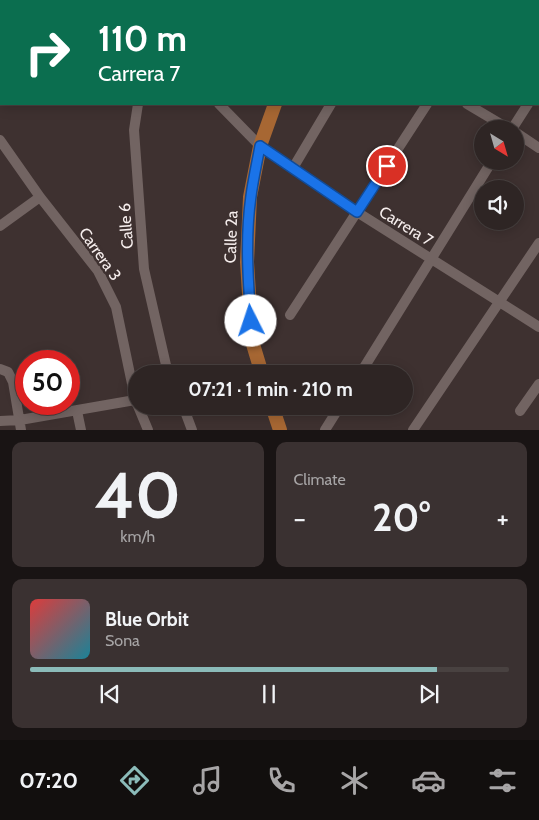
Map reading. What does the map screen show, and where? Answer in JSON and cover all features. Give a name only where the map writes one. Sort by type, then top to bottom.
[{"type":"main road","name":"Calle 2a","points":[[259,365],[252,341],[247,262],[250,197],[260,146],[275,105]]},
{"type":"main road","points":[[275,415],[280,430]]},
{"type":"street","name":"Calle 6","points":[[138,105],[134,130],[144,269],[166,365]]},
{"type":"street","name":"Carrera 7","points":[[220,105],[260,146],[357,212],[539,326]]},
{"type":"street","points":[[293,168],[330,105]]},
{"type":"street","points":[[290,314],[426,105]]},
{"type":"street","points":[[469,105],[495,120]]},
{"type":"street","points":[[517,120],[527,105]]},
{"type":"street","points":[[524,138],[539,148]]},
{"type":"street","name":"Carrera 3","points":[[0,140],[40,197],[98,271],[116,307],[128,365]]},
{"type":"street","points":[[366,365],[486,170]]},
{"type":"street","points":[[0,226],[40,197]]},
{"type":"street","points":[[413,430],[539,243]]},
{"type":"street","points":[[0,369],[8,372],[13,382],[20,425]]},
{"type":"street","points":[[520,411],[539,384]]},
{"type":"street","points":[[80,411],[128,404]]},
{"type":"street","points":[[0,421],[20,425],[61,415]]},
{"type":"street","points":[[78,415],[81,430]]},
{"type":"street","name":"Carrera 3","points":[[141,415],[148,430]]},
{"type":"street","points":[[186,415],[192,430]]},
{"type":"street","points":[[325,430],[334,415]]},
{"type":"route","points":[[251,321],[247,262],[250,197],[260,146],[357,212],[387,166]]}]
